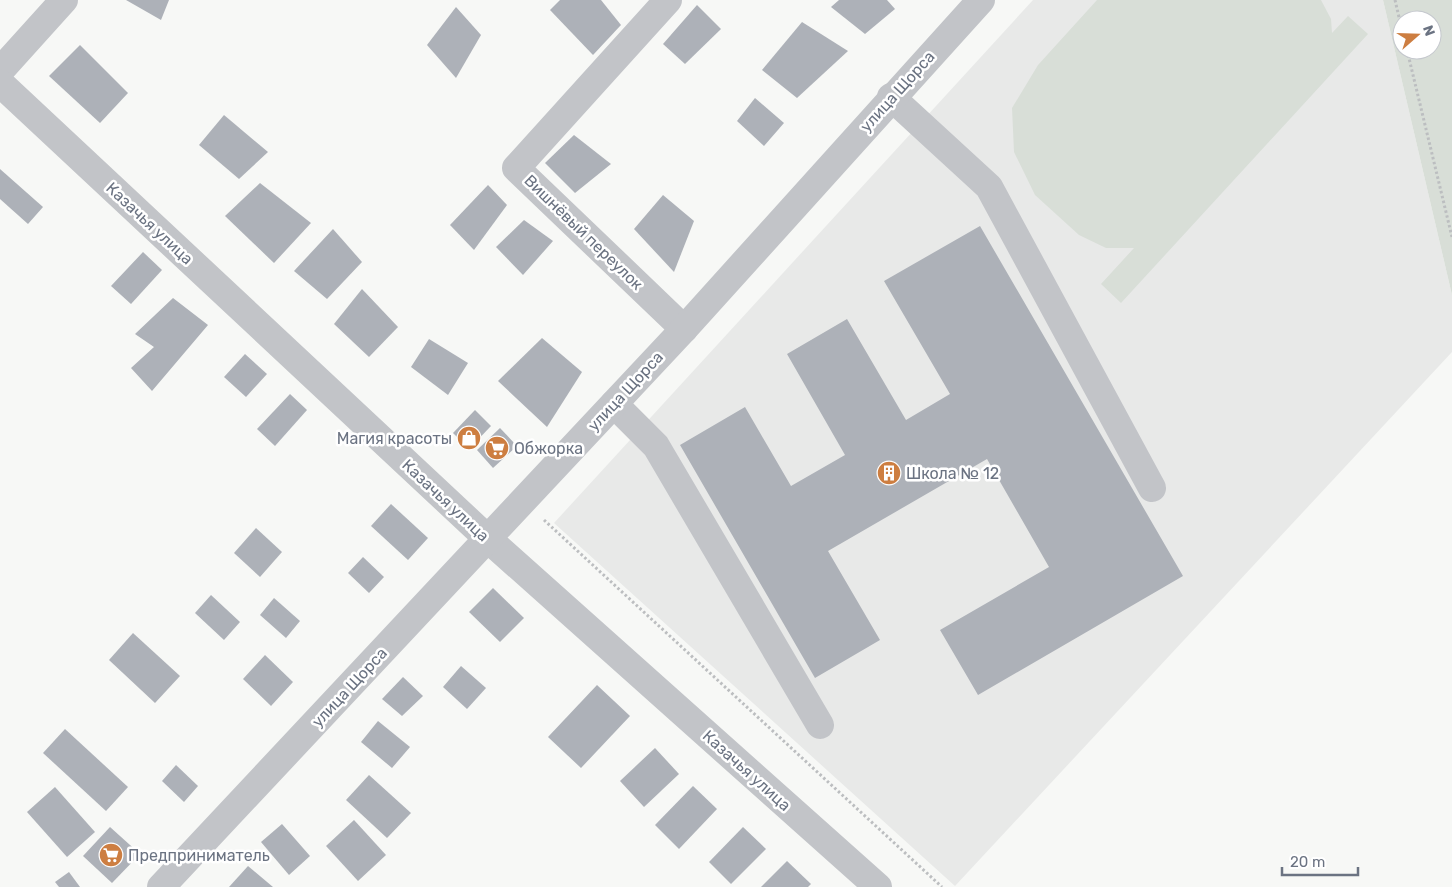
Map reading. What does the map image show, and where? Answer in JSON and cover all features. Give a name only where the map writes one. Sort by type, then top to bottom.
[{"type":"street","points":[[0,71],[64,0]]},
{"type":"street","name":"Вишнёвый переулок","points":[[668,0],[516,168],[684,329]]},
{"type":"street","name":"улица Щорса","points":[[161,887],[684,329],[981,0]]},
{"type":"street","name":"Казачья улица","points":[[0,83],[488,539],[878,887]]},
{"type":"street","points":[[891,98],[989,187],[1152,488]]},
{"type":"street","points":[[614,404],[656,446],[820,725]]},
{"type":"path","points":[[1409,60],[1452,237]]},
{"type":"path","points":[[544,520],[942,887]]},
{"type":"shaded area","points":[[1033,0],[1383,0],[1392,38],[1392,60],[1397,60],[1452,295],[1452,352],[955,886],[554,523]]},
{"type":"shaded area","points":[[1097,0],[1321,0],[1331,19],[1332,33],[1348,16],[1368,34],[1121,303],[1101,284],[1134,248],[1106,248],[1079,235],[1035,195],[1014,152],[1012,108],[1038,65]]},
{"type":"shaded area","points":[[1383,0],[1452,0],[1452,295],[1397,60],[1442,60],[1442,10],[1392,10],[1392,38]]},
{"type":"building","points":[[126,0],[169,0],[161,20]]},
{"type":"building","points":[[560,0],[601,0],[621,25],[593,55],[550,10]]},
{"type":"building","points":[[839,0],[887,0],[895,9],[865,34],[831,7]]},
{"type":"building","points":[[697,5],[721,29],[685,64],[663,44]]},
{"type":"building","points":[[456,7],[481,35],[456,78],[427,45]]},
{"type":"building","points":[[802,22],[848,51],[797,98],[762,70]]},
{"type":"building","points":[[80,45],[128,93],[100,123],[49,76]]},
{"type":"building","points":[[755,98],[784,123],[764,146],[737,121]]},
{"type":"building","points":[[224,115],[268,152],[239,179],[199,145]]},
{"type":"building","points":[[574,135],[611,164],[575,193],[545,163]]},
{"type":"building","points":[[0,169],[43,207],[28,224],[0,199]]},
{"type":"building","points":[[260,183],[311,223],[274,263],[225,216]]},
{"type":"building","points":[[488,185],[507,205],[474,250],[450,225]]},
{"type":"building","points":[[663,195],[694,221],[674,272],[634,229]]},
{"type":"building","points":[[524,220],[553,241],[523,275],[496,247]]},
{"type":"building","name":"Школа № 12","points":[[980,226],[1183,576],[978,695],[940,630],[1049,567],[987,459],[828,551],[880,640],[815,678],[680,445],[745,407],[791,486],[845,455],[787,354],[847,319],[906,420],[950,394],[884,281]]},
{"type":"building","points":[[333,229],[362,262],[327,299],[294,271]]},
{"type":"building","points":[[143,252],[162,270],[131,304],[111,286]]},
{"type":"building","points":[[362,289],[398,327],[369,357],[334,324]]},
{"type":"building","points":[[173,298],[208,325],[152,391],[131,368],[154,347],[135,334]]},
{"type":"building","points":[[542,338],[582,372],[547,427],[498,381]]},
{"type":"building","points":[[429,339],[468,363],[448,395],[411,367]]},
{"type":"building","points":[[245,354],[267,374],[246,397],[224,377]]},
{"type":"building","points":[[290,394],[307,410],[275,446],[257,429]]},
{"type":"building","points":[[475,410],[491,426],[469,449],[453,433]]},
{"type":"building","name":"Обжорка","points":[[500,428],[517,446],[493,468],[477,450]]},
{"type":"building","points":[[391,504],[428,538],[408,560],[371,526]]},
{"type":"building","points":[[256,528],[282,552],[260,577],[234,553]]},
{"type":"building","points":[[363,557],[384,577],[369,593],[348,573]]},
{"type":"building","points":[[493,588],[524,618],[500,642],[469,612]]},
{"type":"building","points":[[211,595],[240,622],[224,640],[195,613]]},
{"type":"building","points":[[274,598],[300,621],[286,638],[260,615]]},
{"type":"building","points":[[133,633],[180,676],[155,703],[109,660]]},
{"type":"building","points":[[265,655],[293,682],[271,706],[243,679]]},
{"type":"building","points":[[461,666],[486,688],[467,709],[443,687]]},
{"type":"building","points":[[403,677],[423,696],[402,716],[382,699]]},
{"type":"building","points":[[597,685],[630,716],[581,768],[548,737]]},
{"type":"building","points":[[378,721],[410,747],[392,768],[361,742]]},
{"type":"building","points":[[65,729],[128,787],[106,811],[43,753]]},
{"type":"building","points":[[655,748],[679,774],[644,807],[620,781]]},
{"type":"building","points":[[176,765],[198,786],[184,802],[162,781]]},
{"type":"building","points":[[369,775],[411,813],[387,838],[346,800]]},
{"type":"building","points":[[693,786],[717,809],[679,849],[655,825]]},
{"type":"building","points":[[55,787],[95,832],[67,857],[27,812]]},
{"type":"building","points":[[354,820],[386,855],[358,881],[326,846]]},
{"type":"building","points":[[282,824],[310,856],[289,875],[261,842]]},
{"type":"building","name":"Предприниматель","points":[[110,827],[140,854],[112,883],[83,856]]},
{"type":"building","points":[[743,827],[766,849],[731,884],[709,862]]},
{"type":"building","points":[[787,861],[811,884],[808,887],[761,887]]},
{"type":"building","points":[[248,866],[273,887],[229,887]]},
{"type":"building","points":[[69,872],[80,887],[59,887],[55,882]]},
{"type":"place","name":"Магия красоты","points":[[469,438]]},
{"type":"place","name":"Обжорка","points":[[497,448]]},
{"type":"place","name":"Школа № 12","points":[[889,473]]},
{"type":"place","name":"Предприниматель","points":[[111,855]]}]
